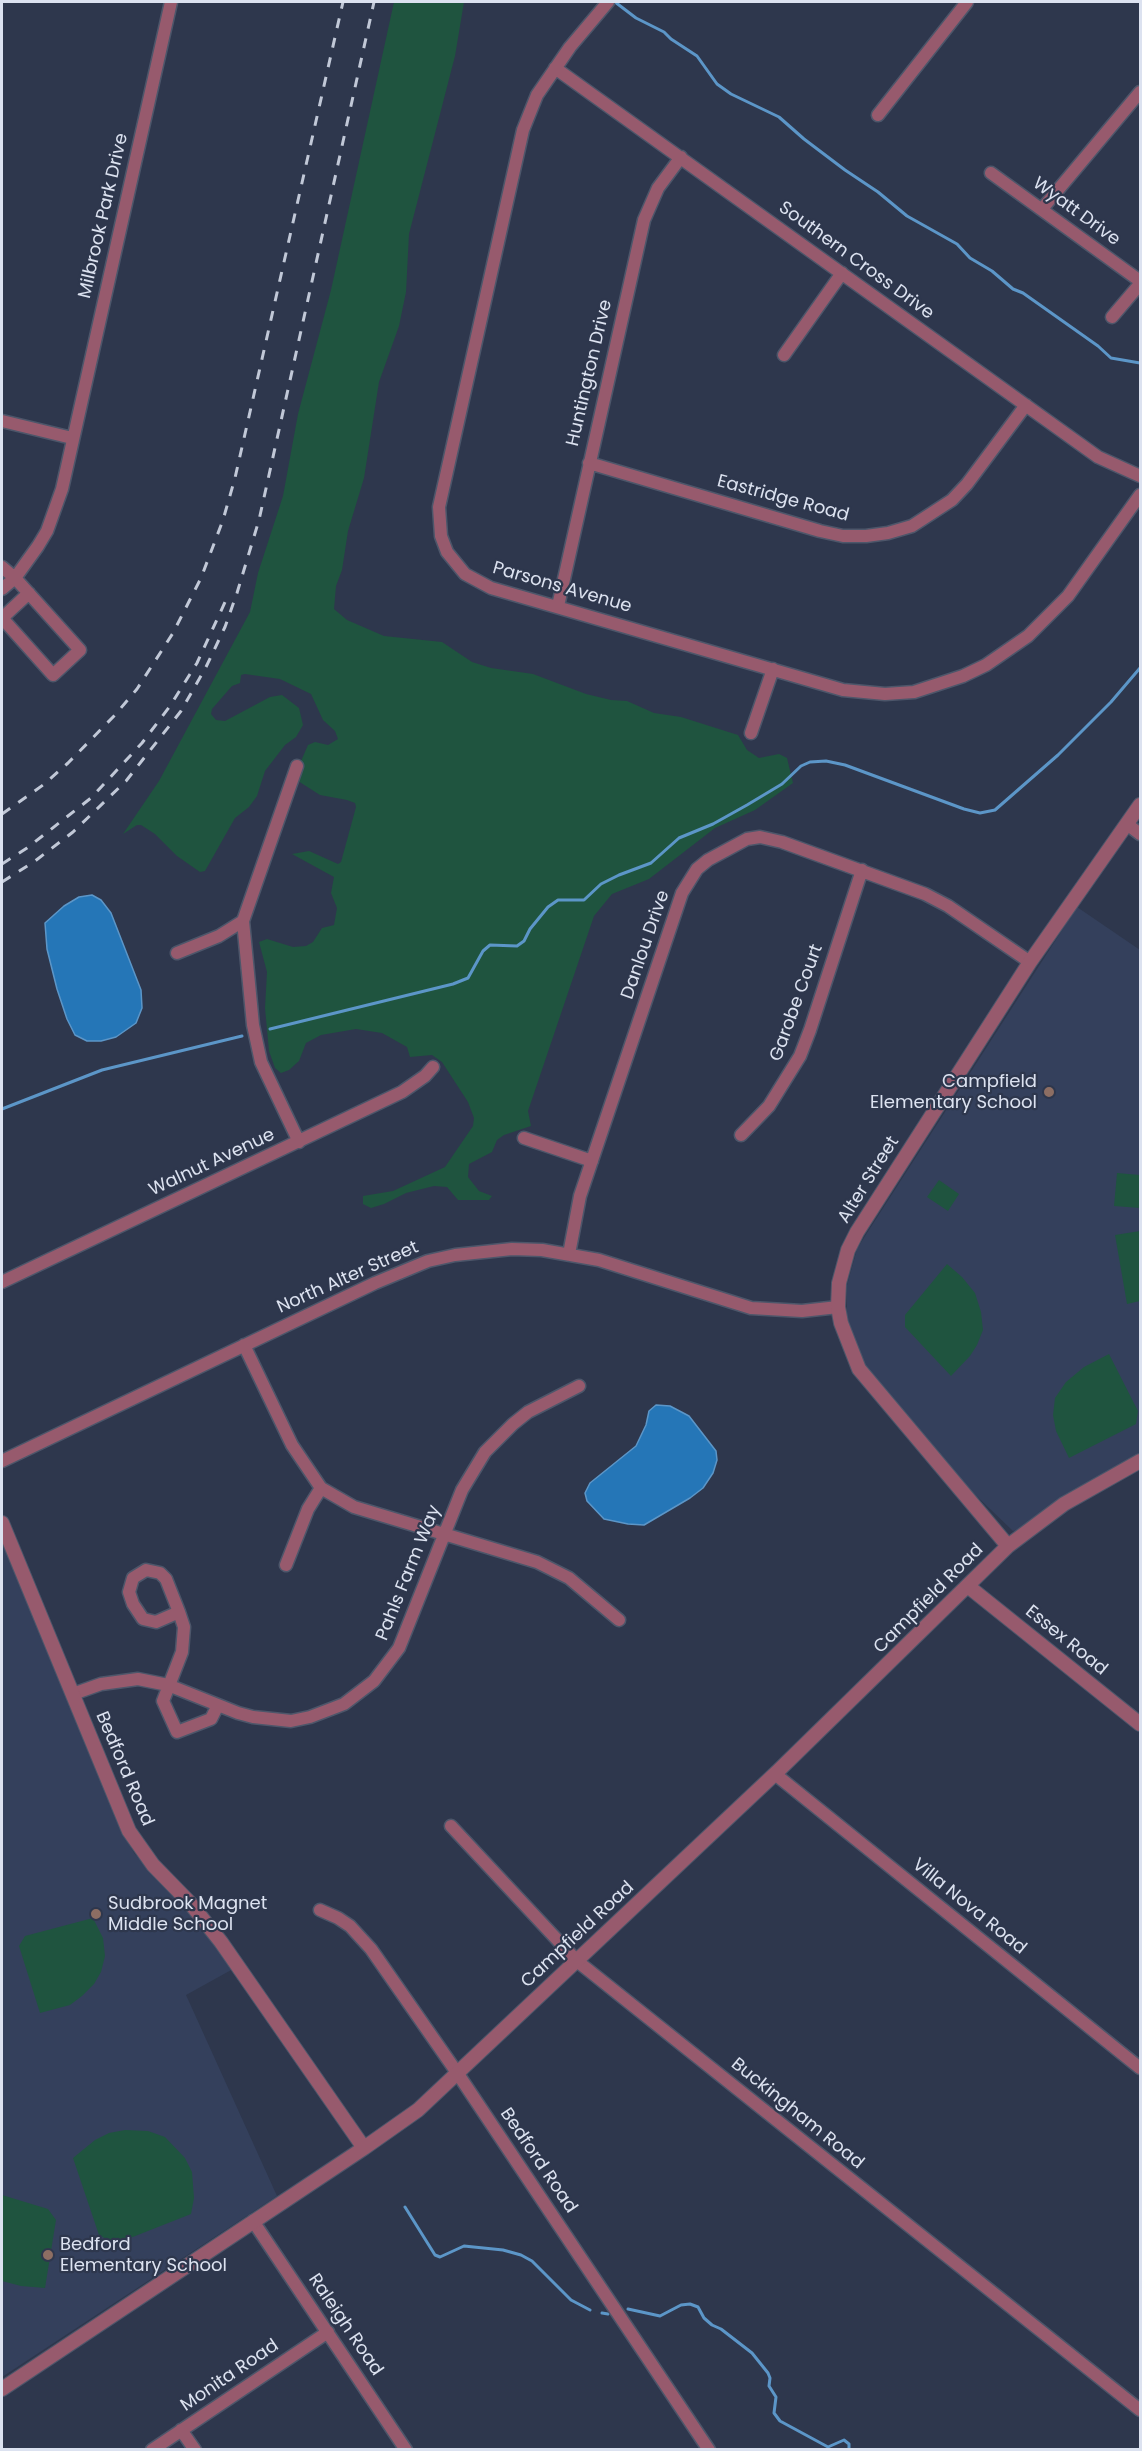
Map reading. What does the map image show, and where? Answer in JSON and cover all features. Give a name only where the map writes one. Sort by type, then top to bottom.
[{"type":"street","name":"Milbrook Park Drive","points":[[2,589],[15,578],[47,531],[62,489],[171,2]]},
{"type":"street","name":"Parsons Avenue","points":[[608,2],[555,68],[537,95],[523,130],[439,507],[438,521],[447,552],[465,574],[491,588],[843,690],[885,694],[914,692],[963,676],[1008,651],[1049,617],[1068,596],[1140,495]]},
{"type":"street","points":[[878,115],[967,2]]},
{"type":"street","name":"Southern Cross Drive","points":[[555,68],[1098,457],[1140,476]]},
{"type":"street","points":[[1042,209],[1140,92]]},
{"type":"street","name":"Huntington Drive","points":[[558,606],[644,220],[658,188],[681,158]]},
{"type":"street","name":"Wyatt Drive","points":[[991,173],[1140,282]]},
{"type":"street","points":[[784,355],[842,273]]},
{"type":"street","points":[[1112,316],[1140,282]]},
{"type":"street","name":"Eastridge Road","points":[[589,463],[820,531],[843,536],[866,536],[912,526],[952,500],[968,484],[1026,405]]},
{"type":"street","points":[[2,421],[72,438]]},
{"type":"street","points":[[2,567],[15,578],[80,650],[53,675],[2,618],[28,593]]},
{"type":"street","points":[[751,734],[773,669]]},
{"type":"street","points":[[297,765],[243,921],[254,1025],[261,1062],[299,1142]]},
{"type":"street","name":"Alter Street","points":[[1008,1546],[859,1368],[846,1340],[838,1307],[842,1268],[857,1232],[1030,962],[1140,805]]},
{"type":"street","points":[[1127,824],[1140,834]]},
{"type":"street","name":"Danlou Drive","points":[[569,1254],[580,1196],[682,893],[697,869],[708,860],[736,843],[760,837],[783,842],[907,885],[948,906],[1030,962]]},
{"type":"street","name":"Garobe Court","points":[[741,1136],[769,1106],[800,1056],[862,870]]},
{"type":"street","points":[[177,953],[219,936],[243,921]]},
{"type":"street","name":"Walnut Avenue","points":[[2,1282],[402,1092],[425,1076],[433,1067]]},
{"type":"street","points":[[524,1138],[592,1161]]},
{"type":"street","name":"North Alter Street","points":[[2,1461],[375,1282],[428,1261],[464,1253],[512,1249],[569,1254],[599,1260],[751,1308],[802,1311],[838,1307]]},
{"type":"street","points":[[244,1345],[292,1445],[321,1488],[354,1507],[445,1532],[553,1568],[569,1578],[619,1620]]},
{"type":"street","name":"Pahls Farm Way","points":[[73,1694],[119,1679],[138,1678],[168,1685],[253,1717],[291,1721],[327,1712],[360,1694],[388,1665],[399,1648],[462,1490],[485,1452],[528,1412],[579,1386]]},
{"type":"street","name":"Campfield Road","points":[[2,2389],[418,2110],[774,1774],[969,1587],[1008,1546],[1064,1504],[1140,1461]]},
{"type":"street","points":[[286,1565],[308,1509],[321,1488]]},
{"type":"street","name":"Bedford Road","points":[[2,1523],[120,1810],[140,1850],[205,1920],[221,1941],[364,2148]]},
{"type":"street","points":[[179,1612],[156,1622],[143,1619],[133,1604],[129,1592],[134,1578],[146,1570],[160,1573],[166,1579],[179,1612],[184,1627],[182,1652],[163,1701],[177,1732],[212,1719],[218,1705]]},
{"type":"street","name":"Essex Road","points":[[969,1587],[1140,1724]]},
{"type":"street","name":"Villa Nova Road","points":[[774,1774],[1140,2068]]},
{"type":"street","name":"Buckingham Road","points":[[451,1826],[577,1961],[1140,2410]]},
{"type":"street","name":"Bedford Road","points":[[320,1910],[338,1918],[361,1936],[458,2074],[709,2450]]},
{"type":"street","name":"Raleigh Road","points":[[253,2221],[406,2450]]},
{"type":"street","name":"Monita Road","points":[[152,2450],[328,2332]]},
{"type":"street","points":[[181,2430],[195,2450]]},
{"type":"shaded area","name":"Campfield Elementary School","points":[[1077,907],[1140,950],[1140,1454],[1081,1486],[1019,1530],[1013,1531],[964,1484],[877,1383],[864,1364],[847,1321],[847,1285],[857,1249]]},
{"type":"shaded area","name":"Sudbrook Magnet Middle School","points":[[2,1540],[123,1832],[134,1853],[199,1923],[233,1969],[186,1995],[277,2196],[2,2377]]},
{"type":"green space","points":[[394,2],[464,2],[455,56],[409,234],[406,292],[399,326],[379,382],[364,478],[348,531],[342,570],[336,586],[334,609],[347,620],[384,636],[442,642],[472,662],[491,668],[533,674],[586,694],[627,701],[654,713],[681,717],[738,735],[747,750],[759,758],[779,754],[787,758],[793,783],[755,810],[715,828],[649,879],[612,894],[594,916],[528,1111],[531,1126],[504,1135],[497,1140],[492,1152],[469,1164],[468,1177],[479,1191],[492,1196],[489,1200],[458,1200],[447,1187],[434,1186],[406,1193],[371,1208],[363,1204],[363,1196],[393,1191],[445,1167],[473,1126],[474,1118],[468,1102],[442,1062],[432,1055],[410,1057],[407,1047],[382,1033],[356,1029],[321,1035],[306,1043],[299,1061],[289,1070],[281,1073],[275,1068],[269,1051],[265,1008],[267,972],[259,942],[267,939],[293,947],[306,946],[313,942],[322,928],[334,925],[337,908],[331,893],[334,877],[292,854],[309,851],[338,864],[341,862],[356,807],[355,803],[347,800],[320,795],[298,781],[298,768],[308,745],[315,742],[328,745],[338,739],[335,731],[323,720],[311,694],[280,679],[245,674],[241,675],[240,683],[232,686],[212,709],[211,714],[216,720],[225,721],[270,697],[282,695],[299,708],[303,725],[296,737],[285,745],[265,771],[257,796],[249,807],[235,818],[205,871],[200,872],[177,856],[155,834],[141,825],[123,834],[159,781],[250,612],[258,573],[283,496],[298,414],[331,290]]},
{"type":"green space","points":[[1117,1173],[1140,1175],[1140,1208],[1114,1206]]},
{"type":"green space","points":[[939,1180],[959,1194],[948,1211],[927,1197]]},
{"type":"green space","points":[[1140,1231],[1140,1301],[1127,1304],[1115,1235]]},
{"type":"green space","points":[[947,1264],[975,1293],[981,1312],[983,1330],[970,1356],[951,1376],[905,1327],[905,1315]]},
{"type":"green space","points":[[1109,1354],[1138,1411],[1136,1424],[1069,1458],[1056,1431],[1053,1415],[1055,1398],[1066,1382],[1084,1367]]},
{"type":"green space","points":[[93,1918],[103,1938],[105,1956],[101,1972],[94,1984],[70,2005],[40,2013],[19,1946],[25,1936]]},
{"type":"green space","points":[[125,2130],[148,2131],[165,2137],[185,2158],[192,2172],[194,2198],[191,2214],[115,2244],[99,2235],[73,2158],[95,2140],[109,2133]]},
{"type":"green space","points":[[2,2195],[48,2209],[56,2220],[45,2288],[21,2286],[2,2281]]},
{"type":"water","points":[[92,895],[101,900],[111,913],[141,990],[142,1008],[136,1023],[116,1037],[101,1041],[87,1041],[75,1035],[67,1019],[47,949],[45,923],[64,906],[79,897]]},
{"type":"water","points":[[656,1405],[670,1406],[689,1416],[716,1451],[717,1460],[713,1473],[703,1488],[690,1498],[644,1525],[604,1519],[587,1501],[585,1493],[590,1483],[636,1446],[646,1425],[649,1411]]},
{"type":"waterway","points":[[615,2],[636,18],[664,32],[697,56],[717,84],[731,94],[779,117],[804,139],[878,192],[907,216],[957,244],[970,258],[1098,346],[1111,358],[1140,363]]},
{"type":"waterway","points":[[270,1029],[453,984],[468,978],[483,951],[490,945],[517,946],[524,941],[530,929],[548,907],[558,900],[584,900],[601,884],[651,863],[679,838],[713,824],[747,805],[782,784],[801,766],[810,762],[826,761],[845,765],[964,809],[980,813],[995,810],[1058,755],[1111,702],[1140,668]]},
{"type":"waterway","points":[[2,1109],[102,1070],[242,1036]]},
{"type":"waterway","points":[[405,2207],[435,2255],[440,2257],[464,2246],[503,2250],[521,2255],[532,2261],[571,2300],[590,2310]]},
{"type":"waterway","points":[[628,2309],[660,2316],[681,2305],[690,2304],[698,2307],[704,2318],[752,2353],[768,2373],[769,2386],[776,2397],[774,2413],[780,2421],[828,2447],[844,2440],[849,2444],[849,2450]]},
{"type":"waterway","points":[[602,2313],[608,2314]]},
{"type":"railway","points":[[2,814],[43,785],[68,763],[137,689],[173,633],[201,578],[223,520],[235,478],[343,2]]},
{"type":"railway","points":[[2,882],[35,861],[73,832],[126,781],[181,711],[225,627],[259,520],[374,2]]},
{"type":"railway","points":[[2,864],[27,848],[91,798],[142,743],[170,706],[197,663],[226,600]]},
{"type":"place","name":"Campfield Elementary School","points":[[1049,1092]]},
{"type":"place","name":"Sudbrook Magnet Middle School","points":[[96,1914]]},
{"type":"place","name":"Bedford Elementary School","points":[[48,2255]]}]
